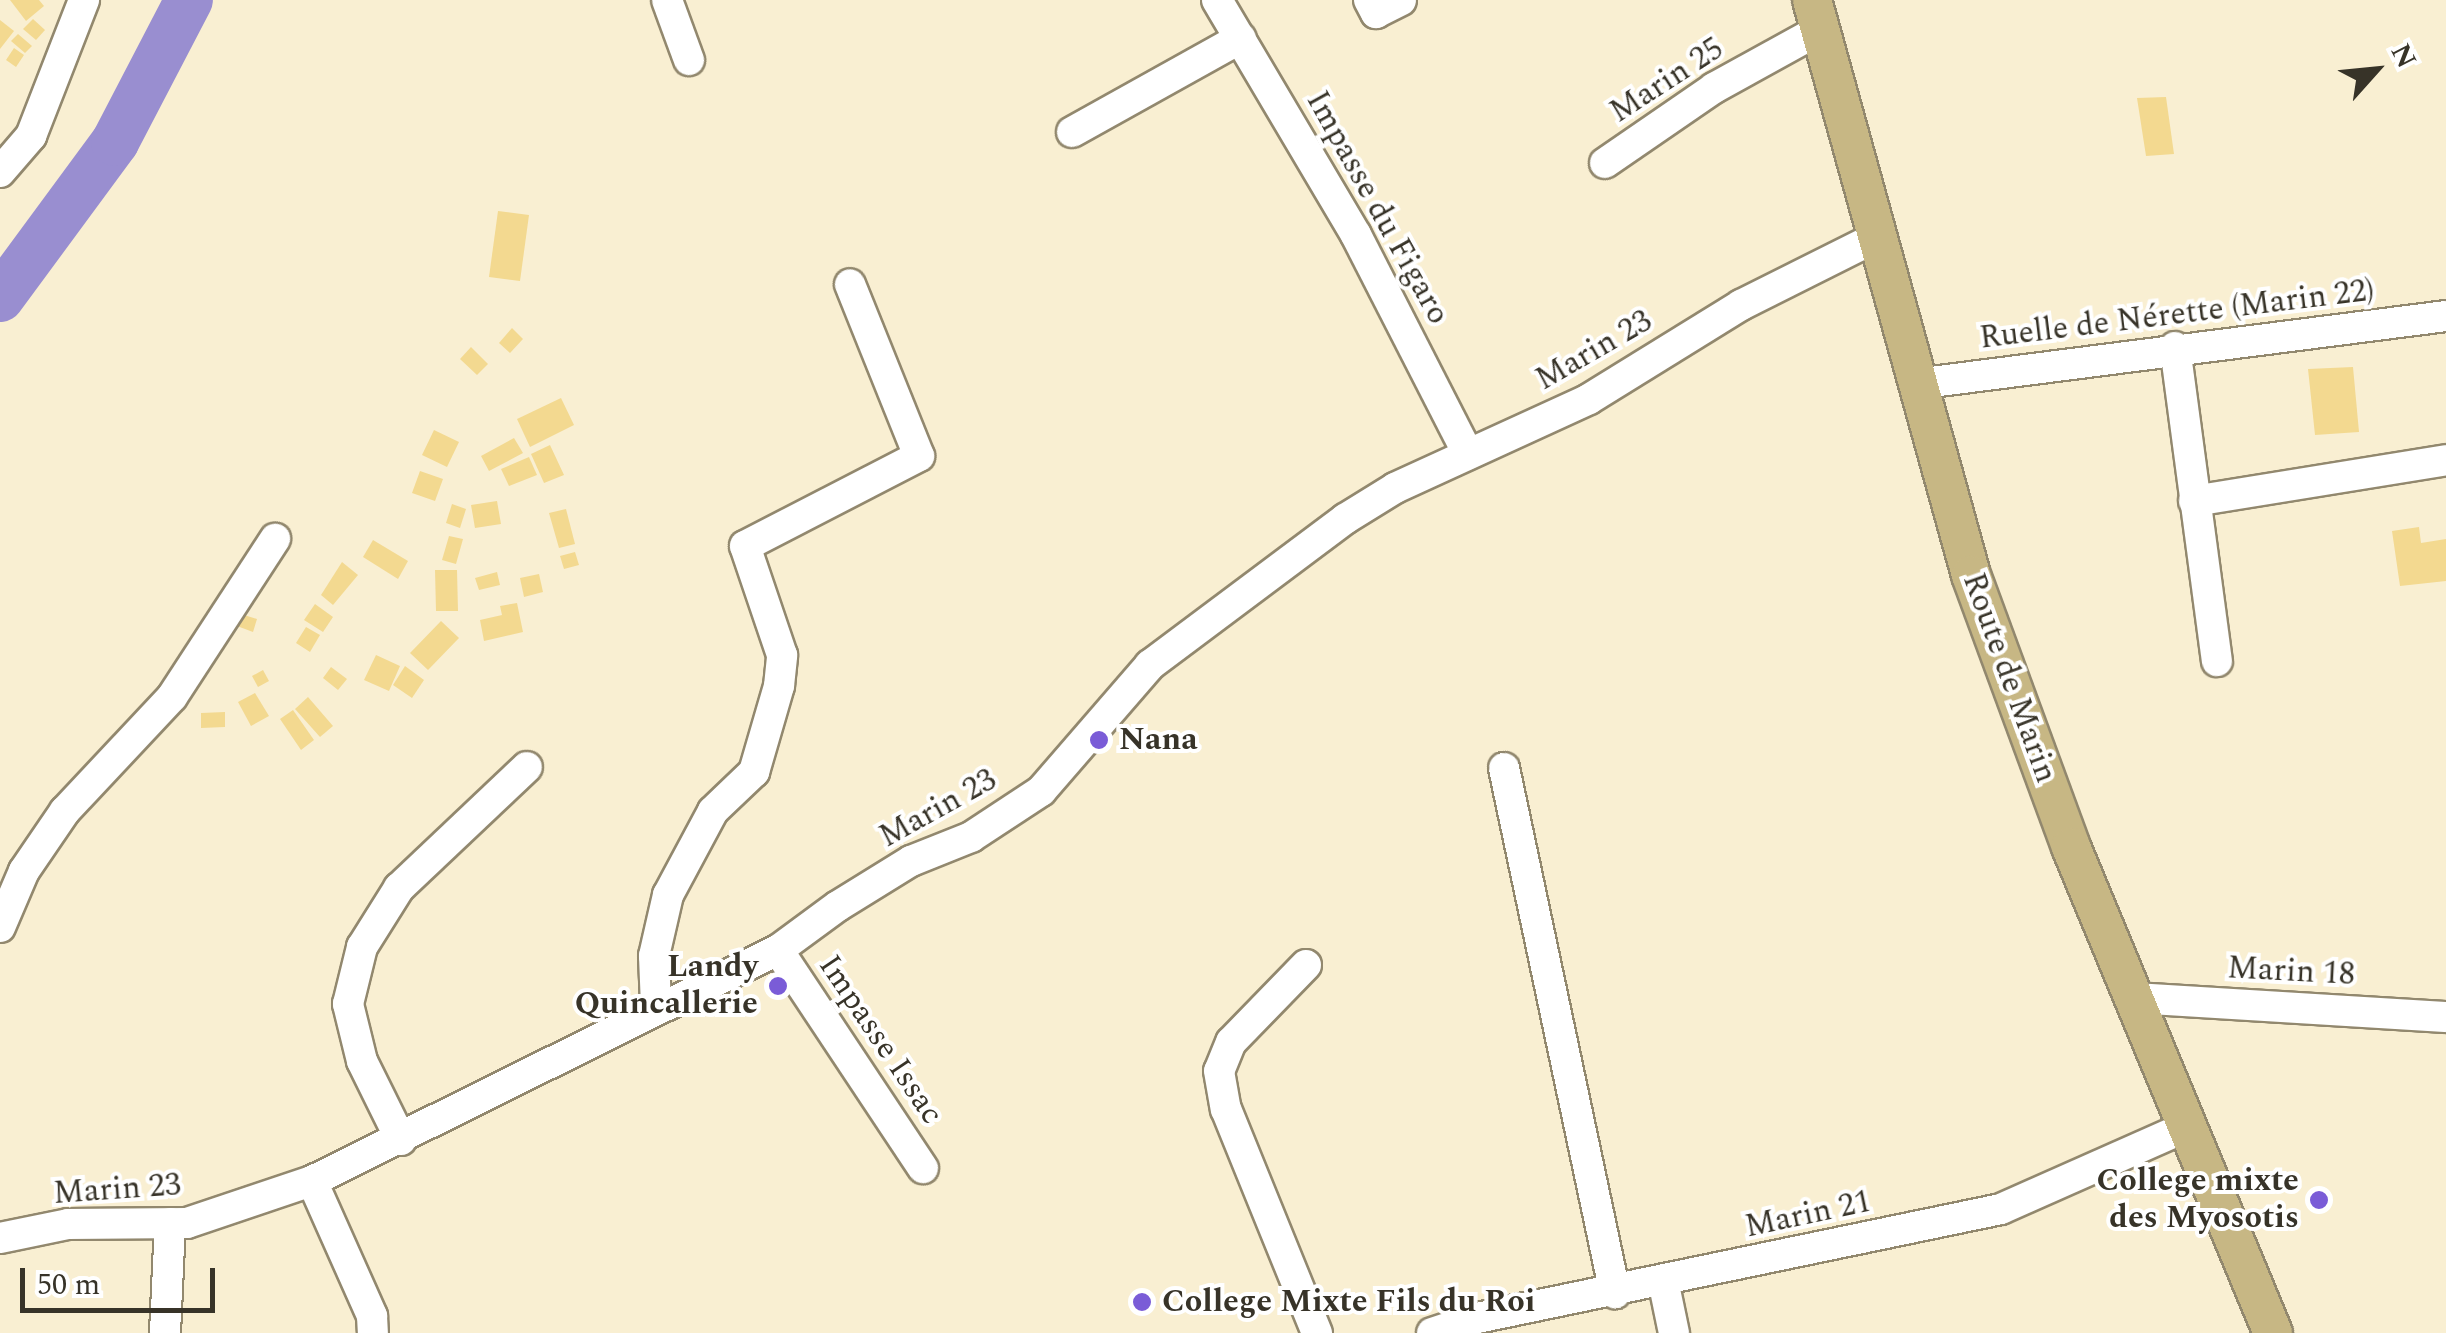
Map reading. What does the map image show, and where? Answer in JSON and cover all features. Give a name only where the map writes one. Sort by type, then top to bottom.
[{"type":"main road","name":"Route de Marin","points":[[1816,14],[1971,575],[2133,998],[2273,1333]]},
{"type":"street","points":[[0,172],[31,136],[84,0]]},
{"type":"street","points":[[667,0],[690,60]]},
{"type":"street","name":"Impasse du Figaro","points":[[1217,0],[1356,234],[1468,454]]},
{"type":"street","points":[[1369,0],[1376,13],[1401,0]]},
{"type":"street","name":"Marin 25","points":[[1605,163],[1816,14]]},
{"type":"street","points":[[1072,132],[1241,38]]},
{"type":"street","name":"Marin 23","points":[[0,1238],[68,1224],[170,1223],[312,1182],[402,1140],[656,1006],[778,950],[853,897],[970,837],[1041,791],[1150,665],[1208,618],[1362,509],[1468,454],[1589,399],[1741,304],[1875,238]]},
{"type":"street","points":[[656,1006],[654,956],[668,895],[713,812],[754,772],[779,686],[782,655],[745,546],[920,456],[850,284]]},
{"type":"street","name":"Ruelle de Nérette (Marin 22)","points":[[1916,384],[2176,346],[2446,316]]},
{"type":"street","points":[[2176,346],[2217,660]]},
{"type":"street","points":[[2194,501],[2446,460]]},
{"type":"street","points":[[0,927],[24,871],[64,811],[172,697],[274,540]]},
{"type":"street","points":[[402,1140],[362,1061],[348,1004],[362,947],[400,888],[527,767]]},
{"type":"street","points":[[1504,768],[1614,1294]]},
{"type":"street","name":"Impasse Issac","points":[[778,950],[923,1168]]},
{"type":"street","points":[[1306,965],[1232,1042],[1219,1071],[1226,1110],[1317,1333]]},
{"type":"street","name":"Marin 18","points":[[2133,998],[2446,1017]]},
{"type":"street","name":"Marin 21","points":[[1432,1333],[1477,1318],[1614,1294],[1663,1280],[2002,1210],[2186,1127]]},
{"type":"street","points":[[312,1182],[372,1316],[373,1333]]},
{"type":"street","points":[[165,1333],[170,1223]]},
{"type":"street","points":[[1663,1280],[1674,1333]]},
{"type":"building","points":[[10,0],[39,0],[44,6],[26,21]]},
{"type":"building","points":[[33,19],[45,30],[36,40],[23,29]]},
{"type":"building","points":[[0,20],[14,31],[0,49]]},
{"type":"building","points":[[18,34],[32,46],[25,53],[11,41]]},
{"type":"building","points":[[14,48],[24,55],[16,67],[6,60]]},
{"type":"building","points":[[2166,97],[2174,154],[2146,156],[2137,98]]},
{"type":"building","points":[[498,211],[529,215],[520,281],[489,277]]},
{"type":"building","points":[[512,328],[523,339],[510,353],[499,343]]},
{"type":"building","points":[[471,347],[488,364],[477,375],[460,359]]},
{"type":"building","points":[[2353,367],[2359,432],[2315,435],[2308,369]]},
{"type":"building","points":[[561,398],[574,425],[530,447],[517,419]]},
{"type":"building","points":[[434,430],[459,442],[447,467],[422,455]]},
{"type":"building","points":[[514,438],[523,453],[489,471],[481,456]]},
{"type":"building","points":[[550,445],[564,475],[544,483],[531,454]]},
{"type":"building","points":[[529,457],[537,475],[509,486],[501,469]]},
{"type":"building","points":[[420,471],[443,479],[435,501],[412,493]]},
{"type":"building","points":[[497,501],[501,524],[475,528],[471,505]]},
{"type":"building","points":[[452,504],[466,509],[460,528],[446,523]]},
{"type":"building","points":[[566,509],[575,544],[559,548],[549,513]]},
{"type":"building","points":[[2419,527],[2421,543],[2446,539],[2446,581],[2400,586],[2392,531]]},
{"type":"building","points":[[449,536],[463,539],[456,564],[442,560]]},
{"type":"building","points":[[373,540],[408,561],[398,579],[363,557]]},
{"type":"building","points":[[575,552],[579,565],[564,569],[560,556]]},
{"type":"building","points":[[342,562],[358,575],[333,605],[321,595]]},
{"type":"building","points":[[435,570],[457,570],[458,611],[436,611]]},
{"type":"building","points":[[497,572],[500,585],[479,590],[475,578]]},
{"type":"building","points":[[539,574],[543,592],[524,597],[520,578]]},
{"type":"building","points":[[517,603],[523,632],[484,641],[480,620],[502,615],[500,606]]},
{"type":"building","points":[[315,604],[333,617],[323,632],[304,620]]},
{"type":"building","points":[[241,614],[257,619],[253,632],[237,626]]},
{"type":"building","points":[[441,621],[459,638],[428,670],[410,653]]},
{"type":"building","points":[[306,627],[320,635],[310,652],[296,643]]},
{"type":"building","points":[[376,655],[400,666],[389,691],[364,680]]},
{"type":"building","points":[[405,666],[424,680],[412,698],[393,685]]},
{"type":"building","points":[[331,667],[347,679],[338,690],[323,678]]},
{"type":"building","points":[[263,670],[269,681],[258,687],[252,676]]},
{"type":"building","points":[[255,693],[269,716],[251,726],[238,702]]},
{"type":"building","points":[[308,697],[333,726],[320,737],[295,709]]},
{"type":"building","points":[[293,710],[314,740],[301,750],[280,719]]},
{"type":"building","points":[[225,712],[225,727],[201,728],[201,713]]},
{"type":"waterway","points":[[0,298],[115,142],[189,0]]},
{"type":"place","name":"Nana","points":[[1099,740]]},
{"type":"place","name":"Landy Quincallerie","points":[[778,986]]},
{"type":"place","name":"College mixte des Myosotis","points":[[2319,1200]]},
{"type":"place","name":"College Mixte Fils du Roi","points":[[1142,1302]]}]
